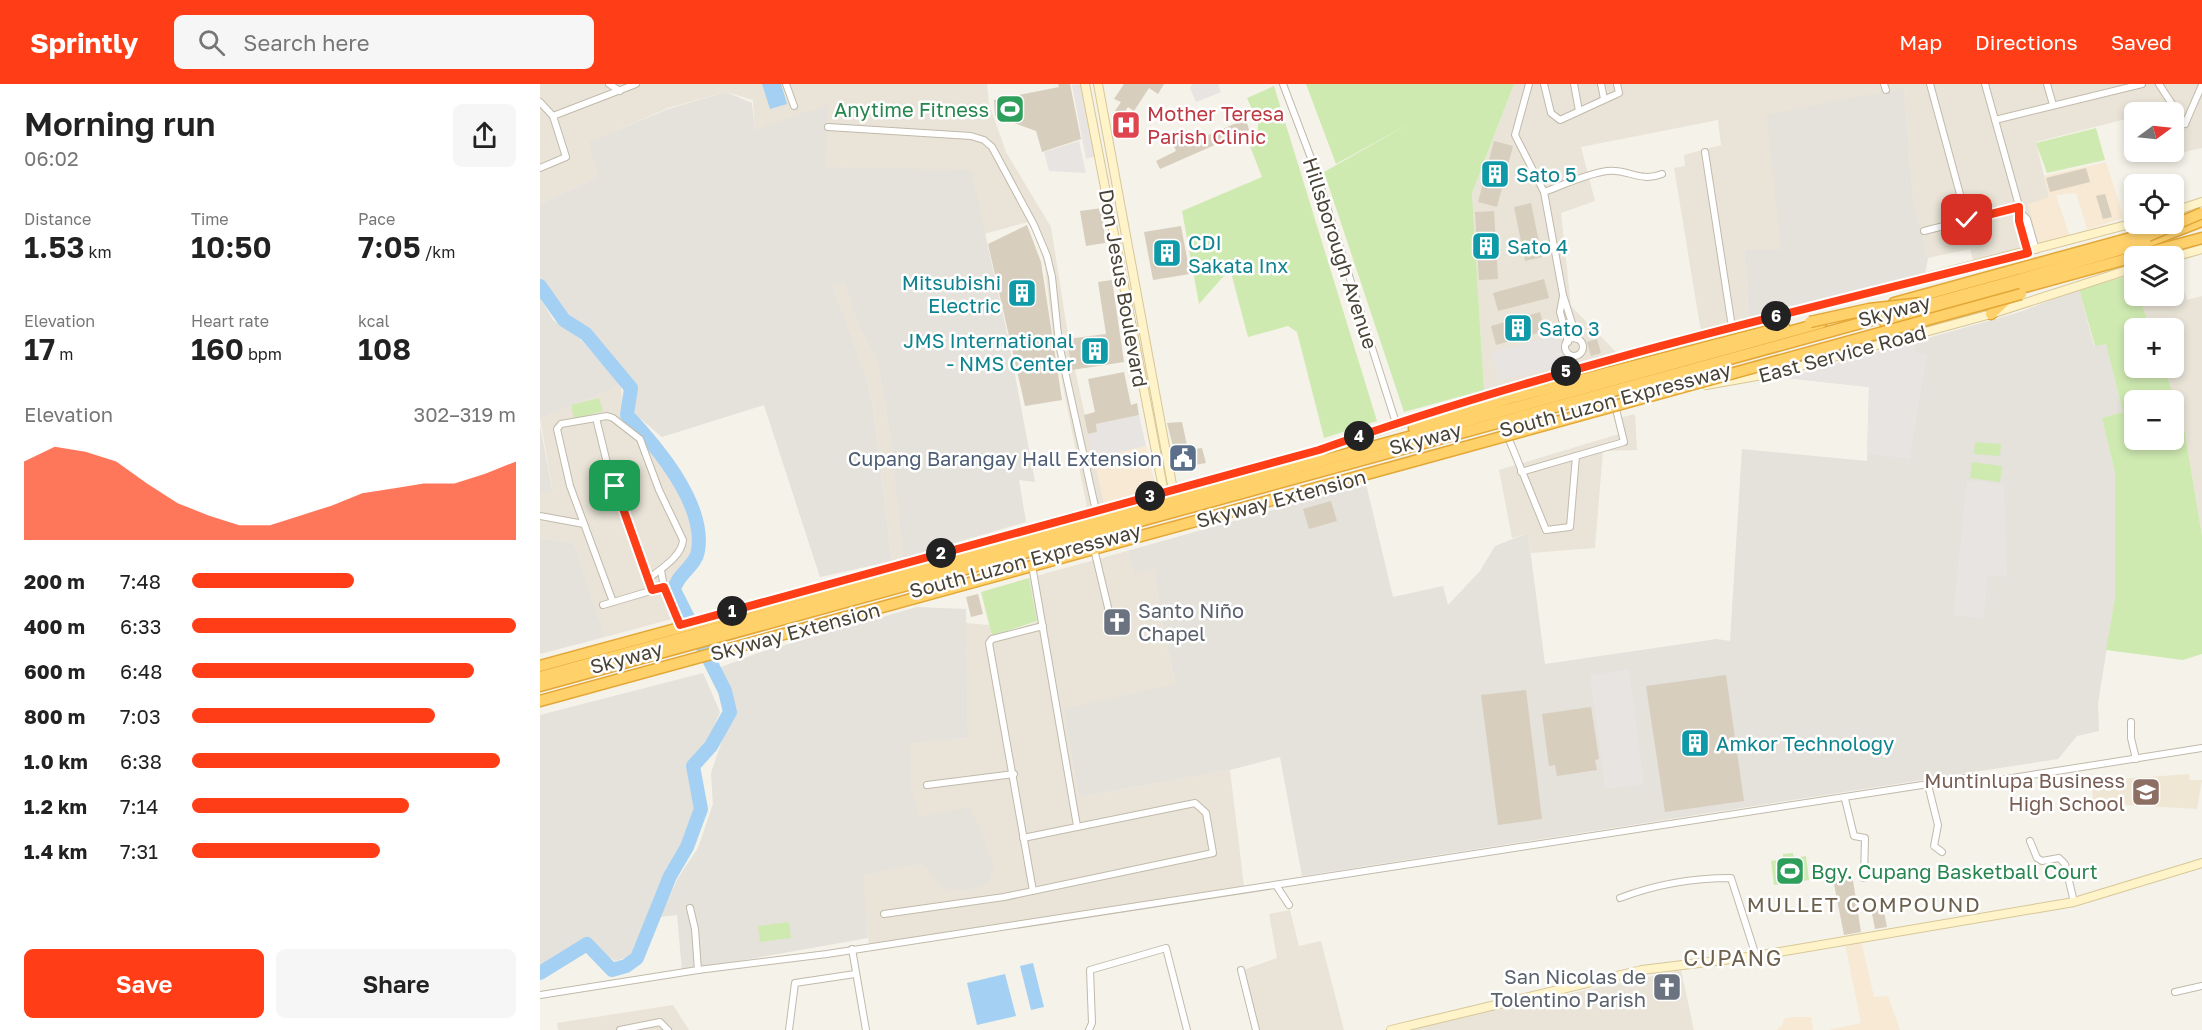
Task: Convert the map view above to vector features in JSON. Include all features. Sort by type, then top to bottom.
[{"type":"highway","name":"Skyway","points":[[540,679],[1922,303],[2148,236],[2202,213]]},
{"type":"highway","name":"Skyway","points":[[540,686],[1983,290],[2150,241],[2202,220]]},
{"type":"highway","name":"South Luzon Expressway","points":[[540,679],[2202,220]]},
{"type":"highway","name":"South Luzon Expressway","points":[[2178,246],[2202,240]]},
{"type":"highway","points":[[2184,247],[2202,240]]},
{"type":"highway","name":"South Luzon Expressway","points":[[540,693],[707,653],[2021,291],[2124,260]]},
{"type":"highway","points":[[1991,314],[2021,291],[2124,266]]},
{"type":"highway","name":"Skyway Extension","points":[[540,703],[2021,291]]},
{"type":"highway","name":"Skyway Extension","points":[[540,664],[1766,330],[1869,309],[1922,303]]},
{"type":"main road","name":"Don Jesus Boulevard","points":[[1085,84],[1133,338],[1168,492]]},
{"type":"main road","name":"Don Jesus Boulevard","points":[[1098,84],[1144,336],[1168,492]]},
{"type":"main road","points":[[2184,208],[2202,202]]},
{"type":"main road","points":[[540,664],[1319,450],[1396,423],[1580,368],[1732,327],[2032,252],[2124,226]]},
{"type":"main road","points":[[2184,254],[2202,249]]},
{"type":"main road","name":"East Service Road","points":[[540,703],[707,653],[1033,571],[1675,392],[1779,372],[1991,314],[2124,271]]},
{"type":"main road","points":[[1133,338],[1144,336]]},
{"type":"main road","points":[[1391,1030],[1642,970],[1756,956],[2074,902],[2202,863]]},
{"type":"street","points":[[609,84],[620,91]]},
{"type":"street","points":[[553,116],[636,84]]},
{"type":"street","points":[[786,84],[794,106]]},
{"type":"street","name":"Hillsborough Avenue","points":[[1283,84],[1314,166],[1396,423]]},
{"type":"street","points":[[1529,84],[1515,135],[1544,192],[1563,295],[1577,339],[1583,349],[1577,356]]},
{"type":"street","points":[[1536,84],[1544,85],[1551,113],[1560,120],[1619,93],[1617,84]]},
{"type":"street","points":[[1574,84],[1579,111]]},
{"type":"street","points":[[1602,84],[1604,99]]},
{"type":"street","points":[[1930,84],[1967,220]]},
{"type":"street","points":[[1985,84],[2020,210],[2019,221],[2032,252]]},
{"type":"street","points":[[2047,84],[2053,105]]},
{"type":"street","points":[[2105,84],[2107,92]]},
{"type":"street","points":[[1995,120],[2142,84]]},
{"type":"street","points":[[2159,84],[2185,124],[2202,85]]},
{"type":"street","points":[[540,102],[553,116],[566,157],[540,168]]},
{"type":"street","points":[[828,127],[972,135],[984,140],[992,147],[1034,225],[1047,256],[1052,277],[1059,344],[1096,511]]},
{"type":"street","points":[[1705,152],[1732,327]]},
{"type":"street","points":[[1544,192],[1606,171],[1620,171],[1647,179],[1662,174]]},
{"type":"street","points":[[1924,231],[2020,210]]},
{"type":"street","points":[[2020,210],[2027,219],[2031,233],[2032,252]]},
{"type":"street","points":[[2023,235],[2031,233]]},
{"type":"street","points":[[1563,295],[1560,312],[1567,340],[1567,352],[1577,356]]},
{"type":"street","points":[[1567,340],[1577,339]]},
{"type":"street","points":[[1577,356],[1580,368]]},
{"type":"street","points":[[1521,472],[1624,442],[1616,409]]},
{"type":"street","points":[[596,418],[607,463],[652,590]]},
{"type":"street","points":[[613,602],[570,486],[557,429],[561,424],[596,418],[613,418],[640,439],[659,490],[683,540],[677,554],[649,579]]},
{"type":"street","points":[[1508,437],[1546,530],[1570,527],[1576,456]]},
{"type":"street","points":[[540,516],[584,524]]},
{"type":"street","points":[[1095,553],[1112,620]]},
{"type":"street","points":[[661,570],[664,587],[683,624]]},
{"type":"street","points":[[1033,571],[1077,826]]},
{"type":"street","points":[[603,605],[664,587]]},
{"type":"street","points":[[1033,891],[989,643],[992,639],[1043,626]]},
{"type":"street","points":[[2131,723],[2131,738],[2136,759]]},
{"type":"street","points":[[540,995],[1845,799],[1974,777],[1987,782],[2202,748]]},
{"type":"street","points":[[927,785],[1014,774]]},
{"type":"street","points":[[1928,785],[1938,825],[1934,846],[1942,852]]},
{"type":"street","points":[[1845,799],[1854,834],[1865,838],[1864,878]]},
{"type":"street","points":[[884,914],[1033,891],[1213,853],[1206,813],[1195,803],[1023,838]]},
{"type":"street","points":[[2030,841],[2037,858],[2042,861],[2059,858],[2065,864],[2074,902]]},
{"type":"street","points":[[1620,898],[1652,888],[1710,878],[1731,878],[1756,956]]},
{"type":"street","points":[[1276,885],[1289,905]]},
{"type":"street","points":[[690,908],[695,929],[698,970]]},
{"type":"street","points":[[1089,1030],[1092,1023],[1090,970],[1166,948],[1187,1030]]},
{"type":"street","points":[[852,949],[866,1030]]},
{"type":"street","points":[[1241,970],[1256,1030]]},
{"type":"street","points":[[789,1030],[795,983],[855,975]]},
{"type":"street","points":[[2175,992],[2202,986]]},
{"type":"street","points":[[622,1030],[660,1022],[668,1030]]},
{"type":"shaded area","points":[[540,84],[987,84],[989,104],[1006,152],[1051,227],[1070,347],[1104,503],[1087,507],[1053,336],[1045,266],[1032,221],[984,234],[970,171],[826,167],[755,130],[753,100],[726,92],[668,108],[590,142],[598,177],[540,204]]},
{"type":"shaded area","points":[[1083,84],[1096,156],[1086,159],[1072,85]]},
{"type":"shaded area","points":[[1192,84],[1218,84],[1221,92],[1196,102],[1190,88]]},
{"type":"shaded area","points":[[1514,84],[2202,84],[2202,148],[2184,152],[2184,102],[2124,102],[2124,120],[2036,142],[2049,197],[2039,246],[1974,265],[1970,249],[1928,258],[1913,199],[1904,88],[1781,250],[1744,251],[1749,318],[1701,332],[1674,168],[1685,166],[1684,155],[1721,145],[1718,120],[1581,147],[1595,201],[1561,213],[1571,306],[1618,354],[1484,390],[1472,193]]},
{"type":"shaded area","points":[[1904,88],[1913,199],[1928,258],[1925,275],[1749,318],[1744,250],[1781,250],[1767,115]]},
{"type":"shaded area","name":"Mitsubishi Electric","points":[[726,92],[752,103],[755,130],[827,105],[826,167],[971,170],[1008,337],[1035,482],[1019,480],[1026,522],[903,558],[890,434],[878,363],[857,323],[844,283],[833,286],[866,376],[873,406],[892,561],[820,577],[764,405],[662,437],[635,414],[636,387],[599,342],[564,320],[540,277],[540,204],[598,177],[589,142],[668,109]]},
{"type":"shaded area","points":[[1079,141],[1086,173],[1049,171],[1044,152]]},
{"type":"shaded area","points":[[2106,162],[2124,218],[2087,229],[2076,193],[2056,195],[2070,237],[2039,246],[2028,204],[2049,197],[2044,176]]},
{"type":"shaded area","points":[[844,283],[857,323],[878,363],[890,434],[903,557],[892,561],[873,405],[866,376],[833,286]]},
{"type":"shaded area","points":[[2079,289],[2094,346],[2106,343],[2123,412],[2102,418],[2115,473],[2115,598],[2098,703],[2099,731],[2077,736],[2058,759],[1302,876],[1280,757],[1230,770],[1079,797],[1063,709],[1175,684],[1159,610],[1155,569],[1134,574],[1127,551],[1366,484],[1393,597],[1443,586],[1448,605],[1480,571],[1495,546],[1528,533],[1545,664],[1717,639],[1730,641],[1742,449],[1867,461],[1869,387],[1786,378],[2020,312]]},
{"type":"shaded area","points":[[2184,291],[2187,300],[2202,296],[2202,535],[2184,428],[2184,390],[2172,390],[2168,378],[2184,378],[2184,318],[2147,318],[2142,306],[2184,306]]},
{"type":"shaded area","points":[[540,298],[553,320],[580,339],[621,385],[540,419]]},
{"type":"shaded area","points":[[1558,335],[1566,365],[1499,381],[1492,352]]},
{"type":"shaded area","points":[[1913,341],[1915,352],[1927,354],[1910,459],[1867,454],[1869,387],[1786,378]]},
{"type":"shaded area","points":[[621,385],[623,418],[643,436],[658,462],[671,478],[688,512],[694,533],[693,549],[672,590],[683,616],[605,637],[574,543],[540,538],[540,493],[553,492],[540,419]]},
{"type":"shaded area","points":[[1635,414],[1637,450],[1603,451],[1595,548],[1531,553],[1528,533],[1512,538],[1499,470],[1619,434],[1615,419]]},
{"type":"shaded area","points":[[1139,415],[1146,446],[1094,458],[1088,434],[1097,432],[1096,424]]},
{"type":"shaded area","points":[[540,426],[553,493],[540,493]]},
{"type":"shaded area","points":[[1146,446],[1156,488],[1104,503],[1094,458]]},
{"type":"shaded area","points":[[1967,480],[2004,484],[2007,577],[1988,576],[1983,619],[1953,615]]},
{"type":"shaded area","points":[[540,538],[574,543],[605,637],[540,654]]},
{"type":"shaded area","points":[[1127,551],[1134,573],[1155,569],[1159,610],[1175,685],[1063,709],[1079,797],[1230,770],[1244,886],[869,945],[862,875],[922,864],[966,891],[988,883],[994,868],[918,818],[911,787],[909,744],[968,738],[966,623],[989,625],[992,636],[1037,622],[1029,578]]},
{"type":"shaded area","points":[[917,607],[966,609],[968,738],[910,744],[911,787],[919,818],[969,807],[984,838],[994,868],[988,884],[966,891],[942,888],[922,864],[863,875],[868,938],[682,971],[677,915],[660,917],[678,878],[698,848],[713,804],[711,773],[732,711],[716,669],[758,653]]},
{"type":"shaded area","points":[[1629,669],[1644,784],[1605,789],[1590,675]]},
{"type":"shaded area","points":[[703,673],[720,712],[701,757],[698,776],[700,809],[690,840],[666,868],[649,918],[631,956],[615,961],[583,940],[540,968],[540,715]]},
{"type":"shaded area","name":"Muntinlupa Business High School","points":[[2189,774],[2190,780],[2202,780],[2197,809],[2093,803],[2092,781]]},
{"type":"shaded area","points":[[1290,910],[1299,946],[1321,941],[1344,1030],[1257,1030],[1243,970],[1277,958],[1269,914]]},
{"type":"shaded area","points":[[1861,941],[1874,997],[1888,996],[1900,1030],[1828,1030],[1861,1023],[1845,944]]},
{"type":"shaded area","points":[[1681,970],[1694,1030],[1412,1030],[1478,1013]]},
{"type":"shaded area","points":[[673,1005],[689,1030],[558,1030],[557,1023]]},
{"type":"shaded area","points":[[1811,1017],[1813,1030],[1776,1030],[1782,1026],[1784,1019]]},
{"type":"green space","points":[[1306,84],[1514,84],[1472,193],[1484,390],[1404,412],[1324,172],[1412,122],[1336,164]]},
{"type":"green space","points":[[1274,86],[1377,421],[1324,438],[1297,332],[1288,326],[1248,337],[1230,269],[1199,304],[1182,211],[1262,177],[1248,141],[1258,131],[1258,123],[1247,98]]},
{"type":"green space","points":[[2096,128],[2105,160],[2047,173],[2036,143]]},
{"type":"green space","points":[[2124,277],[2124,306],[2142,306],[2147,318],[2124,318],[2124,378],[2168,378],[2172,390],[2124,390],[2124,450],[2184,450],[2184,428],[2202,535],[2202,654],[2183,660],[2106,650],[2115,598],[2115,473],[2102,418],[2123,412],[2106,344],[2095,346],[2079,289]]},
{"type":"green space","points":[[599,398],[603,411],[574,419],[571,405]]},
{"type":"green space","points":[[1975,442],[2001,444],[2000,456],[1974,454]]},
{"type":"green space","points":[[1972,462],[2002,466],[2000,482],[1970,478]]},
{"type":"green space","points":[[1029,578],[1037,621],[992,636],[981,592]]},
{"type":"green space","name":"Bgy. Cupang Basketball Court","points":[[1793,853],[1794,858],[1806,856],[1809,880],[1774,885],[1771,861],[1783,859],[1783,854]]},
{"type":"green space","points":[[789,922],[791,938],[760,942],[758,926]]},
{"type":"water","points":[[762,84],[781,84],[787,104],[770,109]]},
{"type":"water","points":[[1033,963],[1044,1007],[1031,1010],[1020,966]]},
{"type":"water","points":[[1005,974],[1016,1016],[977,1025],[967,983]]},
{"type":"building","points":[[1058,84],[1070,84],[1081,139],[1042,152],[1036,131],[995,116],[994,100],[1059,87]]},
{"type":"building","points":[[1124,84],[1164,84],[1158,94],[1149,88],[1134,111],[1128,107],[1122,116],[1115,111],[1121,102],[1114,99]]},
{"type":"building","points":[[1246,119],[1249,130],[1160,169],[1156,161],[1176,151],[1172,141],[1184,137],[1187,144]]},
{"type":"building","name":"Sato 5","points":[[1494,141],[1513,146],[1497,207],[1478,202]]},
{"type":"building","points":[[2086,168],[2090,182],[2050,192],[2046,178]]},
{"type":"building","points":[[2105,194],[2112,217],[2103,219],[2096,196]]},
{"type":"building","points":[[1531,203],[1542,257],[1525,261],[1514,207]]},
{"type":"building","points":[[1102,208],[1105,243],[1086,246],[1080,211]]},
{"type":"building","name":"Sato 4","points":[[1494,211],[1498,279],[1479,280],[1475,212]]},
{"type":"building","name":"Mitsubishi Electric","points":[[1027,225],[1041,262],[1062,400],[1025,406],[988,244]]},
{"type":"building","name":"CDI Sakata Inx","points":[[1181,226],[1190,274],[1153,280],[1144,232]]},
{"type":"building","points":[[1544,279],[1549,298],[1498,311],[1493,293]]},
{"type":"building","name":"JMS International - NMS Center","points":[[1112,280],[1124,362],[1072,370],[1067,339],[1106,334],[1098,282]]},
{"type":"building","name":"Sato 3","points":[[1540,312],[1545,331],[1496,345],[1491,326]]},
{"type":"building","points":[[1597,339],[1601,353],[1591,356],[1587,342]]},
{"type":"building","points":[[1124,372],[1131,405],[1137,403],[1139,415],[1096,424],[1097,432],[1088,434],[1084,415],[1095,412],[1088,379]]},
{"type":"building","points":[[1182,422],[1188,450],[1202,448],[1206,463],[1188,466],[1177,462],[1167,423]]},
{"type":"building","points":[[1331,501],[1337,521],[1309,529],[1303,509]]},
{"type":"building","points":[[978,594],[983,614],[971,617],[966,597]]},
{"type":"building","name":"Amkor Technology","points":[[1726,675],[1744,801],[1665,812],[1646,686]]},
{"type":"building","points":[[1526,690],[1542,819],[1498,825],[1481,695]]},
{"type":"building","points":[[1591,707],[1599,759],[1595,760],[1597,770],[1557,776],[1555,765],[1549,766],[1542,714]]},
{"type":"building","points":[[1832,874],[1852,874],[1861,932],[1844,935]]},
{"type":"building","points":[[1883,907],[1887,927],[1875,929],[1871,909]]},
{"type":"building","name":"San Nicolas de Tolentino Parish","points":[[1674,973],[1677,999],[1660,1000],[1657,975]]},
{"type":"waterway","points":[[540,286],[564,320],[586,334],[631,388],[627,415],[665,460],[687,496],[698,533],[698,551],[694,561],[678,580],[674,590],[725,691],[730,712],[711,746],[693,766],[701,809],[687,847],[670,876],[637,958],[626,966],[612,970],[587,944],[540,973]]},
{"type":"place","name":"Anytime Fitness","points":[[1010,109]]},
{"type":"place","name":"Mother Teresa Parish Clinic","points":[[1126,125]]},
{"type":"place","name":"Sato 5","points":[[1495,174]]},
{"type":"place","name":"Sato 4","points":[[1486,246]]},
{"type":"place","name":"CDI Sakata Inx","points":[[1167,253]]},
{"type":"place","name":"Mitsubishi Electric","points":[[1022,293]]},
{"type":"place","name":"Sato 3","points":[[1518,328]]},
{"type":"place","name":"JMS International - NMS Center","points":[[1095,351]]},
{"type":"place","name":"Cupang Barangay Hall Extension","points":[[1183,458]]},
{"type":"place","name":"Santo Niño Chapel","points":[[1117,622]]},
{"type":"place","name":"Amkor Technology","points":[[1695,743]]},
{"type":"place","name":"Muntinlupa Business High School","points":[[2146,792]]},
{"type":"place","name":"Bgy. Cupang Basketball Court","points":[[1790,871]]},
{"type":"place","name":"San Nicolas de Tolentino Parish","points":[[1667,987]]},
{"type":"district","name":"MULLET COMPOUND","points":[[1864,904]]},
{"type":"district","name":"CUPANG","points":[[1733,957]]},
{"type":"route","points":[[615,486],[652,590],[664,587],[680,625],[1319,450],[1396,423],[1545,377],[1886,287],[2028,253],[2019,221],[2021,213],[2019,207],[1967,220]]}]
